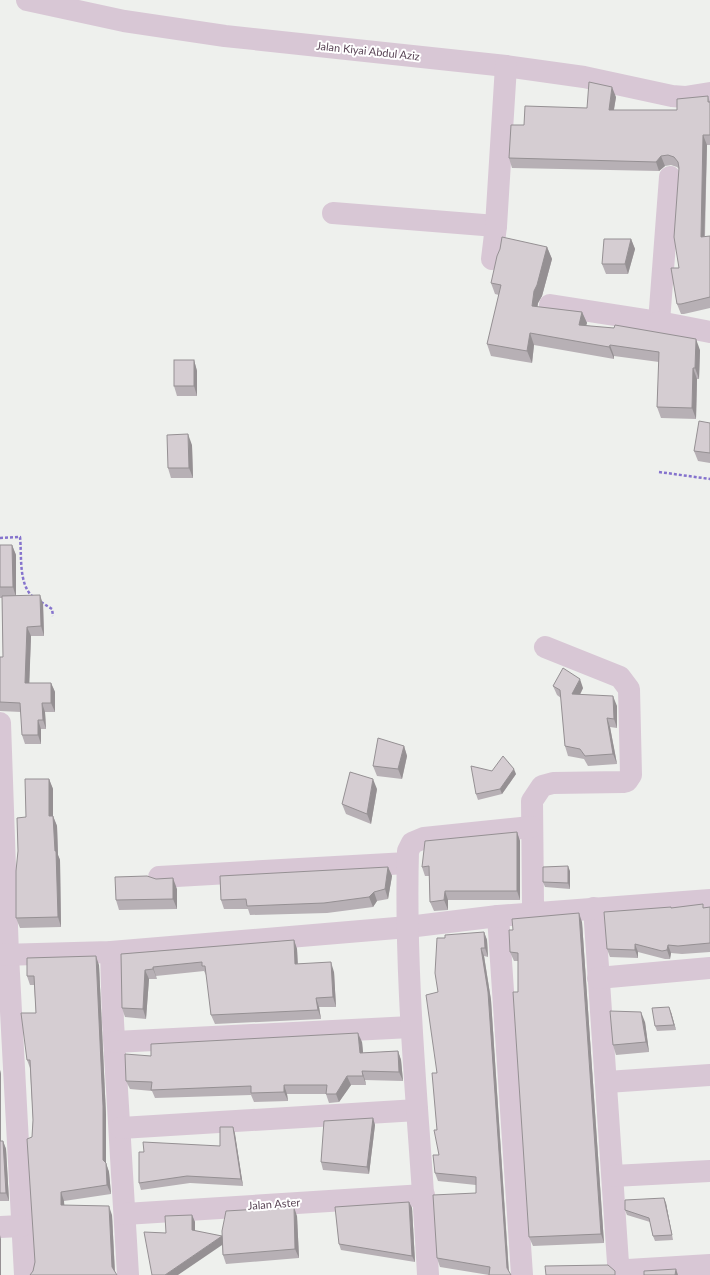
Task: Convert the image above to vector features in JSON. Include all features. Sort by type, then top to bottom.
[{"type":"street","name":"Jalan Kiyai Abdul Aziz","points":[[27,0],[124,21],[224,36],[506,66],[584,77],[672,96],[685,97],[710,93]]},
{"type":"street","points":[[492,259],[496,226],[506,66]]},
{"type":"street","points":[[660,322],[670,177]]},
{"type":"street","points":[[333,213],[496,226]]},
{"type":"street","points":[[550,305],[660,322],[710,332]]},
{"type":"street","points":[[536,914],[533,903],[531,827],[532,801],[542,786],[553,783],[623,782],[627,781],[631,775],[629,689],[620,677],[545,647]]},
{"type":"street","points":[[0,723],[4,955],[11,969],[25,1275]]},
{"type":"street","points":[[428,1275],[424,1195],[411,1027],[408,927],[408,851],[412,843],[418,840],[531,827]]},
{"type":"street","points":[[159,877],[407,863]]},
{"type":"street","points":[[4,955],[111,952],[408,927],[498,916],[710,900]]},
{"type":"street","points":[[594,908],[598,978],[607,1082],[618,1263],[620,1266],[628,1270],[710,1265]]},
{"type":"street","points":[[498,916],[522,1275]]},
{"type":"street","points":[[111,952],[128,1275]]},
{"type":"street","points":[[598,978],[710,968]]},
{"type":"street","points":[[115,1042],[411,1027]]},
{"type":"street","points":[[607,1082],[710,1075]]},
{"type":"street","points":[[121,1128],[417,1110]]},
{"type":"street","points":[[613,1176],[710,1171]]},
{"type":"street","name":"Jalan Aster","points":[[125,1214],[424,1195]]},
{"type":"street","points":[[0,1227],[22,1226]]},
{"type":"path","points":[[659,472],[710,479]]},
{"type":"path","points":[[0,538],[20,537],[26,589],[32,596],[52,609],[53,616]]},
{"type":"building","points":[[589,82],[612,87],[609,110],[677,110],[677,99],[708,96],[708,102],[710,102],[710,135],[703,135],[701,237],[710,236],[710,297],[677,304],[671,268],[679,268],[674,237],[679,168],[678,162],[674,157],[668,155],[661,156],[656,162],[509,158],[511,125],[524,125],[525,106],[587,108]]},
{"type":"building","points":[[502,237],[547,247],[534,291],[532,306],[582,312],[579,325],[614,328],[615,325],[696,339],[695,368],[693,368],[692,408],[657,407],[659,352],[610,345],[609,347],[530,333],[527,351],[487,344],[501,285],[491,283]]},
{"type":"building","points":[[604,239],[631,239],[625,264],[602,264]]},
{"type":"building","points":[[174,360],[194,360],[194,386],[174,386]]},
{"type":"building","points":[[699,421],[710,423],[710,453],[694,451]]},
{"type":"building","points":[[188,434],[189,468],[168,468],[167,435]]},
{"type":"building","points":[[0,545],[12,545],[13,587],[0,587]]},
{"type":"building","points":[[40,595],[41,626],[27,627],[25,683],[51,683],[51,703],[42,703],[43,720],[38,720],[38,735],[22,735],[20,703],[0,702],[0,657],[3,657],[2,596]]},
{"type":"building","points":[[563,668],[580,679],[572,694],[613,696],[614,719],[607,718],[613,754],[585,756],[580,749],[565,746],[560,690],[553,686]]},
{"type":"building","points":[[378,738],[404,746],[398,769],[373,766]]},
{"type":"building","points":[[503,756],[514,769],[500,789],[476,794],[471,766],[492,771]]},
{"type":"building","points":[[350,772],[373,779],[367,814],[342,804]]},
{"type":"building","points":[[25,779],[49,779],[49,816],[53,816],[56,851],[58,917],[16,918],[16,871],[18,851],[17,818],[26,817]]},
{"type":"building","points":[[517,832],[517,891],[445,891],[444,900],[430,902],[429,866],[422,867],[425,841]]},
{"type":"building","points":[[568,866],[568,883],[543,882],[543,867]]},
{"type":"building","points":[[388,867],[385,889],[374,892],[369,897],[324,903],[247,906],[246,899],[221,900],[220,876]]},
{"type":"building","points":[[147,876],[156,879],[173,878],[173,899],[116,900],[115,877]]},
{"type":"building","points":[[703,904],[703,908],[710,907],[710,943],[678,946],[668,945],[667,950],[662,951],[635,944],[635,950],[607,949],[604,912],[671,908]]},
{"type":"building","points":[[579,913],[601,1234],[529,1237],[513,992],[518,992],[518,953],[510,952],[509,930],[513,930],[512,919]]},
{"type":"building","points":[[484,932],[485,948],[481,948],[488,992],[507,1268],[511,1275],[489,1275],[490,1267],[437,1258],[433,1195],[476,1193],[476,1177],[435,1173],[433,1155],[439,1155],[434,1130],[437,1130],[432,1073],[437,1073],[426,995],[438,992],[435,973],[437,938],[445,938],[445,935]]},
{"type":"building","points":[[294,940],[295,964],[331,962],[333,997],[316,998],[318,1010],[211,1015],[205,966],[202,966],[202,962],[153,967],[153,969],[145,970],[143,1009],[122,1008],[121,954]]},
{"type":"building","points":[[96,956],[103,1106],[103,1160],[106,1163],[107,1185],[61,1192],[61,1205],[109,1206],[112,1267],[117,1275],[30,1275],[33,1271],[35,1262],[27,1139],[32,1137],[33,1120],[30,1060],[27,1060],[21,1013],[36,1013],[34,976],[27,976],[27,958]]},
{"type":"building","points":[[669,1007],[674,1025],[655,1026],[652,1008]]},
{"type":"building","points":[[610,1011],[641,1012],[646,1042],[613,1045]]},
{"type":"building","points":[[358,1033],[360,1053],[398,1051],[399,1072],[362,1071],[363,1076],[347,1076],[336,1094],[326,1094],[327,1085],[284,1085],[284,1092],[251,1093],[251,1086],[151,1090],[152,1082],[126,1081],[125,1054],[151,1056],[151,1044]]},
{"type":"building","points":[[373,1118],[367,1167],[321,1162],[324,1121]]},
{"type":"building","points":[[220,1127],[233,1127],[241,1179],[187,1176],[139,1183],[139,1152],[144,1152],[143,1142],[220,1146]]},
{"type":"building","points":[[0,1141],[3,1141],[6,1193],[0,1193]]},
{"type":"building","points":[[664,1198],[672,1235],[653,1236],[649,1218],[625,1210],[625,1200]]},
{"type":"building","points":[[409,1202],[412,1256],[339,1244],[335,1207]]},
{"type":"building","points":[[294,1207],[295,1249],[223,1255],[222,1231],[226,1211]]},
{"type":"building","points":[[192,1215],[192,1230],[222,1236],[165,1275],[152,1275],[144,1232],[166,1233],[165,1216]]},
{"type":"building","points":[[608,1265],[615,1271],[615,1275],[546,1275],[545,1266]]},
{"type":"building","points":[[676,1269],[675,1275],[644,1275],[644,1271]]}]
